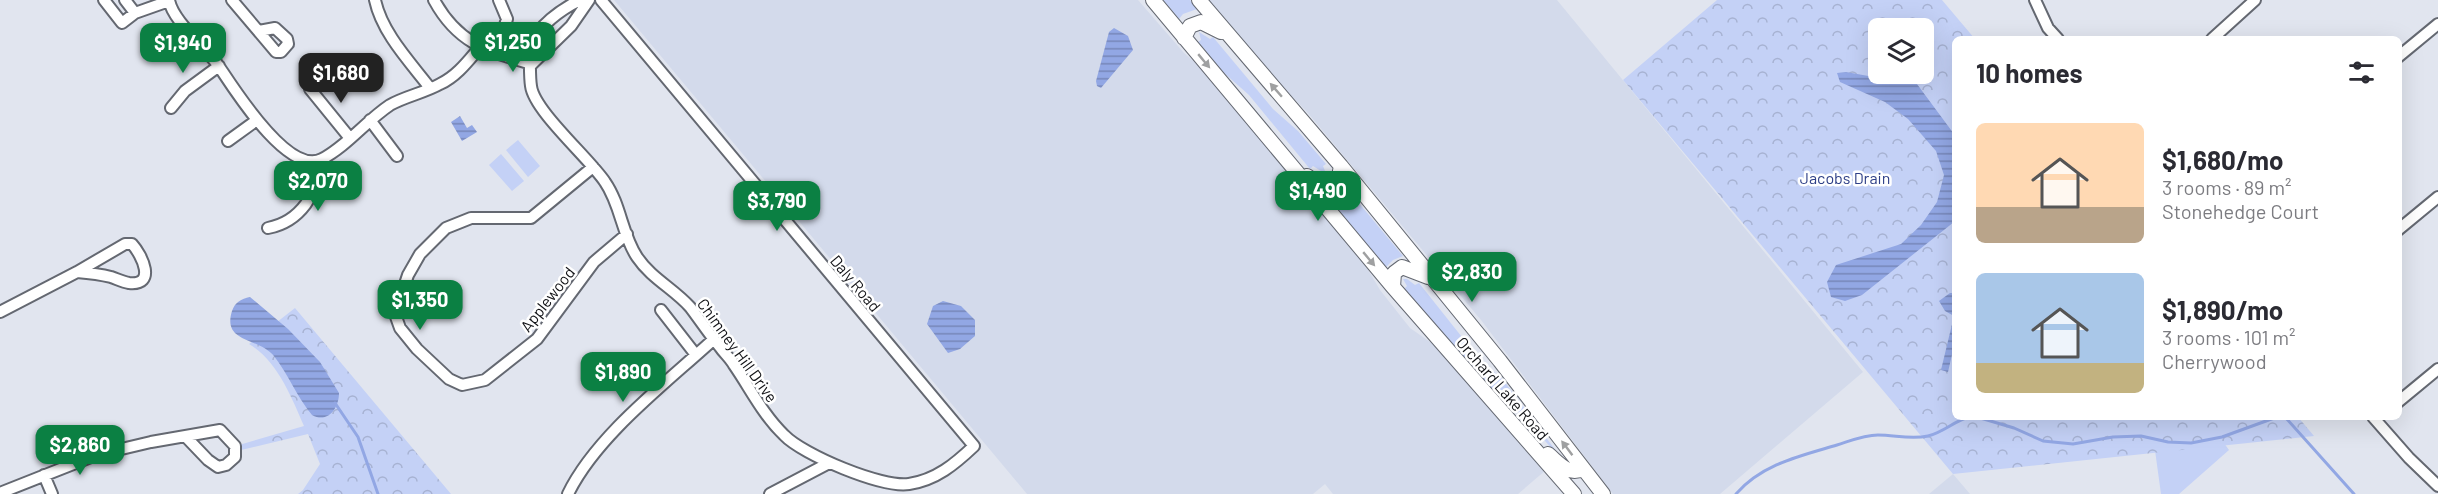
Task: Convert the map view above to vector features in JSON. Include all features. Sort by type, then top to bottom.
[{"type":"main road","name":"Orchard Lake Road","points":[[1153,0],[1393,287],[1574,494]]},
{"type":"main road","name":"Orchard Lake Road","points":[[1198,0],[1341,166],[1507,370],[1603,494]]},
{"type":"main road","points":[[1184,38],[1190,27],[1201,22],[1230,37]]},
{"type":"main road","points":[[1282,155],[1322,186],[1328,186],[1334,182],[1341,166]]},
{"type":"main road","points":[[1393,287],[1394,273],[1402,267],[1407,267],[1432,279]]},
{"type":"main road","points":[[1526,440],[1567,470],[1575,472],[1583,469]]},
{"type":"street","points":[[104,0],[122,23],[135,13],[169,0],[172,10],[212,54],[245,107],[298,159],[308,162],[317,161],[329,154],[370,120],[404,98],[440,85],[459,72],[480,47]]},
{"type":"street","points":[[125,0],[135,13]]},
{"type":"street","points":[[232,0],[259,31]]},
{"type":"street","points":[[375,0],[394,39],[430,88]]},
{"type":"street","points":[[434,0],[450,25],[468,41],[496,53],[532,64],[571,26],[589,0]]},
{"type":"street","points":[[496,53],[507,18],[499,0]]},
{"type":"street","points":[[555,41],[542,28],[566,7],[580,0]]},
{"type":"street","name":"Daly Road","points":[[601,0],[974,446]]},
{"type":"street","points":[[2035,0],[2048,28],[2055,36]]},
{"type":"street","points":[[2215,36],[2255,0]]},
{"type":"street","points":[[2402,54],[2438,24]]},
{"type":"street","name":"Chimney Hill Drive","points":[[542,28],[536,34],[530,49],[531,89],[549,117],[593,167],[615,198],[637,257],[652,274],[688,305],[733,362],[754,397],[784,436],[807,452],[829,463],[880,480],[906,485],[927,480],[942,473],[974,446]]},
{"type":"street","points":[[171,108],[185,91],[219,66]]},
{"type":"street","points":[[310,88],[349,137]]},
{"type":"street","points":[[228,141],[257,120]]},
{"type":"street","points":[[370,120],[397,156]]},
{"type":"street","points":[[268,228],[282,225],[308,202],[319,175],[317,161]]},
{"type":"street","name":"Applewood","points":[[593,167],[531,218],[471,218],[446,228],[420,254],[408,275],[395,314],[399,328],[417,349],[449,379],[462,385],[485,380],[537,339],[594,262],[627,234]]},
{"type":"street","points":[[2402,227],[2438,198]]},
{"type":"street","points":[[0,312],[125,244],[132,244],[139,251],[146,271],[140,280],[128,283],[98,274],[77,272]]},
{"type":"street","points":[[661,310],[696,355]]},
{"type":"street","points":[[568,494],[577,476],[610,437],[643,403],[714,339]]},
{"type":"street","points":[[2402,399],[2438,369]]},
{"type":"street","points":[[2379,420],[2409,458],[2438,486]]},
{"type":"street","points":[[0,493],[96,455],[155,441],[186,437],[208,430],[220,430],[235,446],[235,457],[226,465],[218,467],[186,437]]},
{"type":"street","points":[[770,494],[829,463]]},
{"type":"street","points":[[44,475],[52,494]]},
{"type":"shaded area","points":[[614,0],[1138,0],[1184,53],[1197,64],[1364,263],[1380,290],[1410,328],[1433,344],[1546,470],[1518,494],[1333,494],[1325,484],[1313,494],[1027,494]]},
{"type":"shaded area","points":[[1207,0],[1557,0],[1863,372],[1720,494],[1613,494],[1481,320],[1307,112],[1263,66]]},
{"type":"shaded area","points":[[1953,474],[1970,494],[1929,494]]},
{"type":"green space","points":[[1163,0],[1190,0],[1197,9],[1183,14],[1179,19]]},
{"type":"green space","name":"Jacobs Drain","points":[[1717,0],[1942,0],[1972,36],[1952,36],[1952,420],[2301,420],[2314,436],[1953,474],[1623,80]]},
{"type":"green space","points":[[1199,32],[1210,39],[1213,37],[1273,109],[1298,131],[1326,164],[1323,166],[1325,171],[1313,166],[1310,169],[1249,95],[1223,72],[1198,42],[1201,40]]},
{"type":"green space","points":[[518,140],[540,166],[528,177],[506,150]]},
{"type":"green space","points":[[501,154],[524,181],[512,191],[489,165]]},
{"type":"green space","points":[[1343,184],[1403,256],[1393,260],[1386,267],[1324,194]]},
{"type":"green space","points":[[1403,279],[1415,285],[1419,283],[1477,356],[1504,381],[1565,463],[1517,410],[1492,390],[1404,289],[1407,286]]},
{"type":"green space","points":[[295,308],[451,494],[298,494],[320,464],[308,434],[241,450],[239,445],[304,426],[276,370],[259,351],[249,344]]},
{"type":"green space","points":[[2199,420],[2207,420],[2229,450],[2179,494],[2161,494],[2154,443]]},
{"type":"water","points":[[1114,28],[1128,36],[1133,50],[1101,88],[1097,86],[1096,81],[1109,32]]},
{"type":"water","points":[[1846,72],[1868,76],[1868,84],[1917,84],[1952,131],[1952,224],[1862,295],[1845,301],[1831,297],[1827,282],[1836,265],[1901,244],[1921,225],[1937,202],[1944,175],[1936,151],[1908,119],[1885,102],[1840,82],[1837,73]]},
{"type":"water","points":[[460,116],[467,128],[472,125],[477,132],[462,141],[451,122]]},
{"type":"water","points":[[1952,293],[1952,315],[1945,311],[1939,301]]},
{"type":"water","points":[[250,297],[288,329],[320,362],[339,393],[335,409],[328,416],[312,415],[274,356],[232,329],[230,321],[233,308],[239,301]]},
{"type":"water","points":[[943,301],[961,306],[975,320],[975,336],[960,349],[948,353],[927,324],[933,306]]},
{"type":"water","points":[[1952,324],[1952,355],[1948,372],[1941,370]]},
{"type":"waterway","points":[[335,403],[358,437],[378,494]]},
{"type":"waterway","points":[[1736,494],[1758,475],[1796,457],[1868,436],[1915,438],[1928,436],[1962,420]]},
{"type":"waterway","points":[[1987,420],[2014,428],[2043,441],[2073,444],[2113,437],[2141,436],[2168,442],[2191,443],[2222,437],[2269,420]]},
{"type":"waterway","points":[[2288,420],[2354,494]]}]
